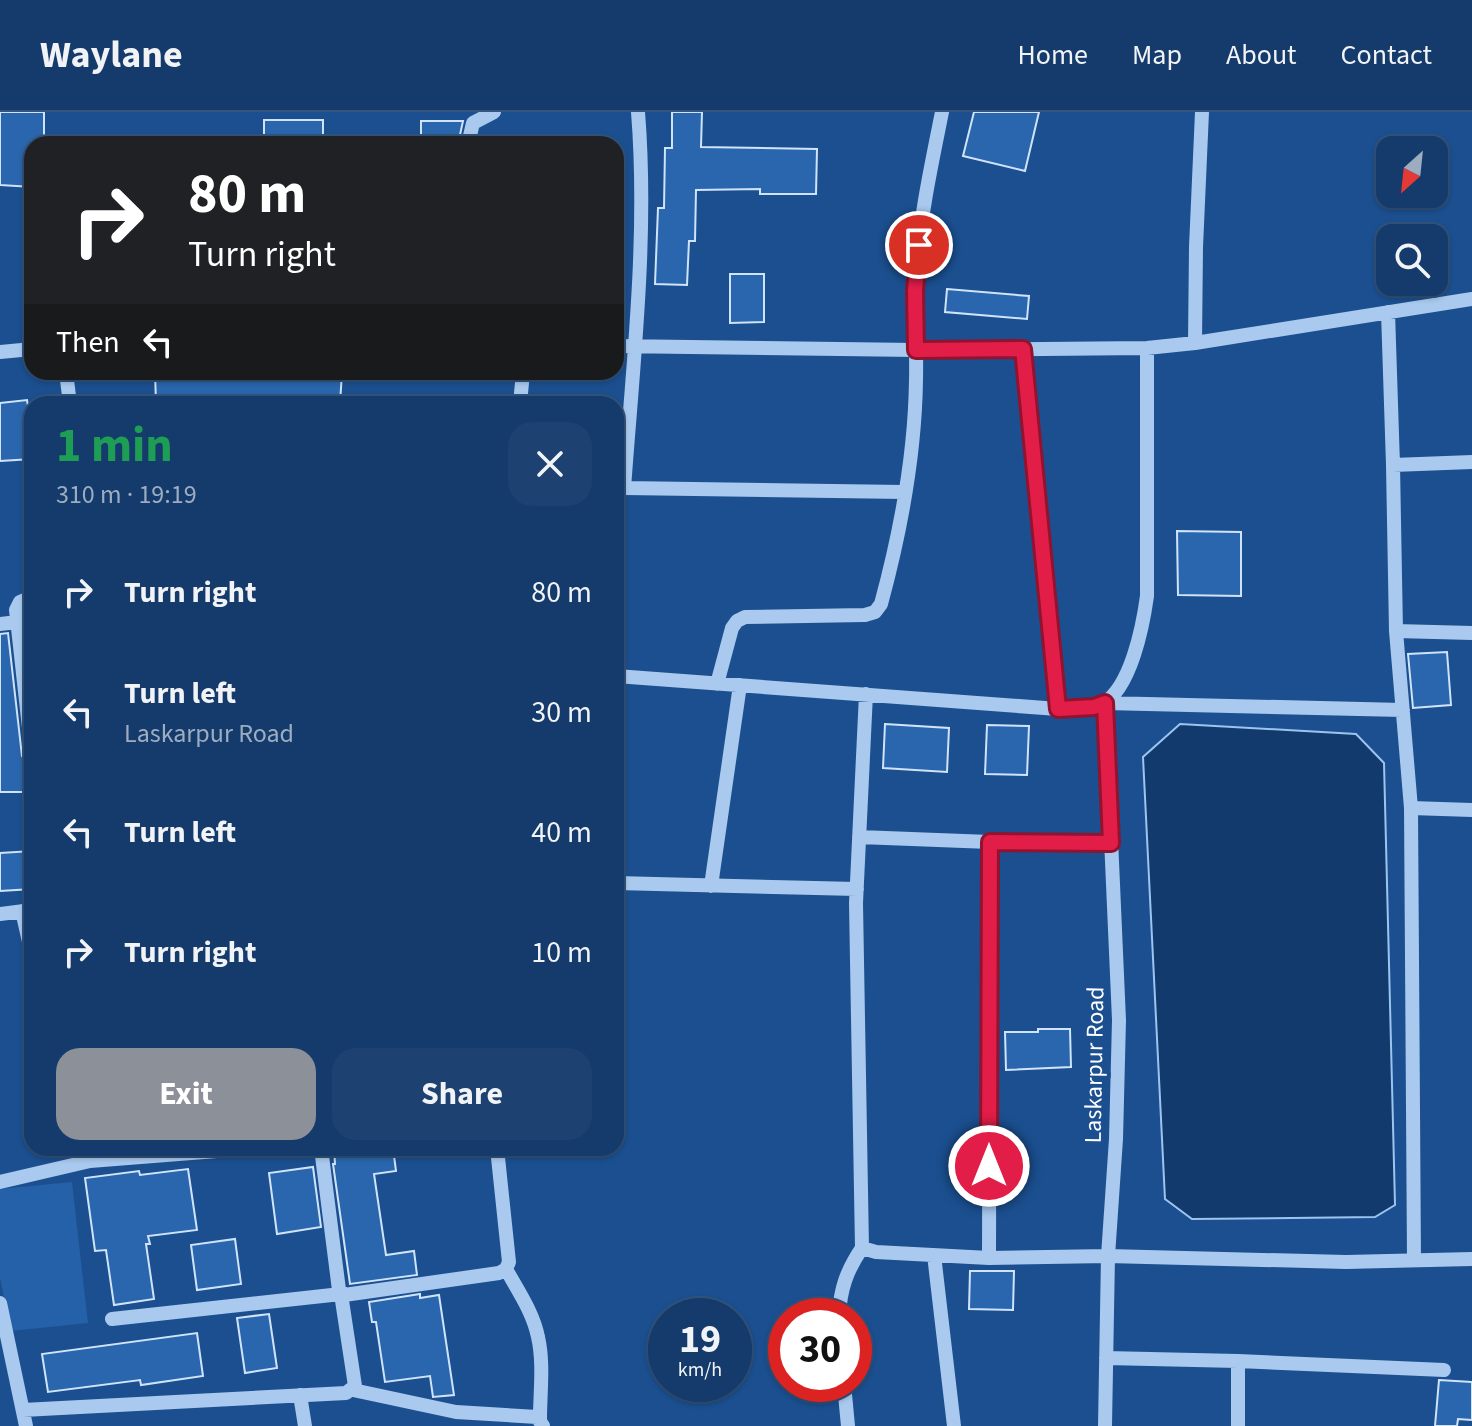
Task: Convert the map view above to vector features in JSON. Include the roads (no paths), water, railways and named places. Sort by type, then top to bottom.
[{"type":"street","points":[[470,136],[473,123],[494,112]]},
{"type":"street","points":[[624,447],[634,346],[642,158],[638,112]]},
{"type":"street","points":[[717,684],[732,628],[745,617],[865,615],[875,612],[881,604],[904,492],[915,409],[916,265],[923,209],[942,112]]},
{"type":"street","points":[[1195,343],[1202,112]]},
{"type":"street","points":[[624,346],[916,350],[1147,348],[1472,299]]},
{"type":"street","points":[[1388,312],[1396,631],[1411,808],[1414,1260]]},
{"type":"street","points":[[1105,703],[1137,651],[1147,596],[1147,348]]},
{"type":"street","points":[[1023,349],[1058,709]]},
{"type":"street","points":[[0,352],[24,350]]},
{"type":"street","points":[[1393,465],[1472,462]]},
{"type":"street","points":[[624,488],[904,492]]},
{"type":"street","points":[[24,602],[18,605],[17,622],[24,684]]},
{"type":"street","points":[[0,624],[17,622]]},
{"type":"street","points":[[1396,631],[1472,633]]},
{"type":"street","points":[[624,677],[1058,709],[1094,707],[1105,703],[1403,710]]},
{"type":"street","points":[[711,886],[740,685]]},
{"type":"street","points":[[841,1298],[850,1265],[862,1248],[857,889],[866,694]]},
{"type":"street","name":"Laskarpur Road","points":[[1105,703],[1119,1034],[1108,1256],[1105,1426]]},
{"type":"street","points":[[1411,808],[1472,810]]},
{"type":"street","points":[[859,837],[1111,843]]},
{"type":"street","points":[[989,1258],[990,842]]},
{"type":"street","points":[[624,883],[857,889]]},
{"type":"street","points":[[0,914],[24,911]]},
{"type":"street","points":[[0,1182],[86,1156]]},
{"type":"street","points":[[322,1156],[339,1290],[356,1383],[353,1390]]},
{"type":"street","points":[[112,1319],[499,1273],[506,1269],[509,1262],[498,1156]]},
{"type":"street","points":[[862,1248],[876,1252],[989,1258],[1108,1256],[1346,1262],[1472,1259]]},
{"type":"street","points":[[934,1255],[954,1426]]},
{"type":"street","points":[[23,1410],[346,1393],[353,1390],[456,1412],[541,1422],[538,1336],[524,1301],[506,1269]]},
{"type":"street","points":[[0,1305],[26,1426]]},
{"type":"street","points":[[1106,1358],[1444,1370]]},
{"type":"street","points":[[1238,1361],[1238,1426]]},
{"type":"street","points":[[300,1395],[305,1426]]},
{"type":"street","points":[[846,1402],[848,1426]]}]
